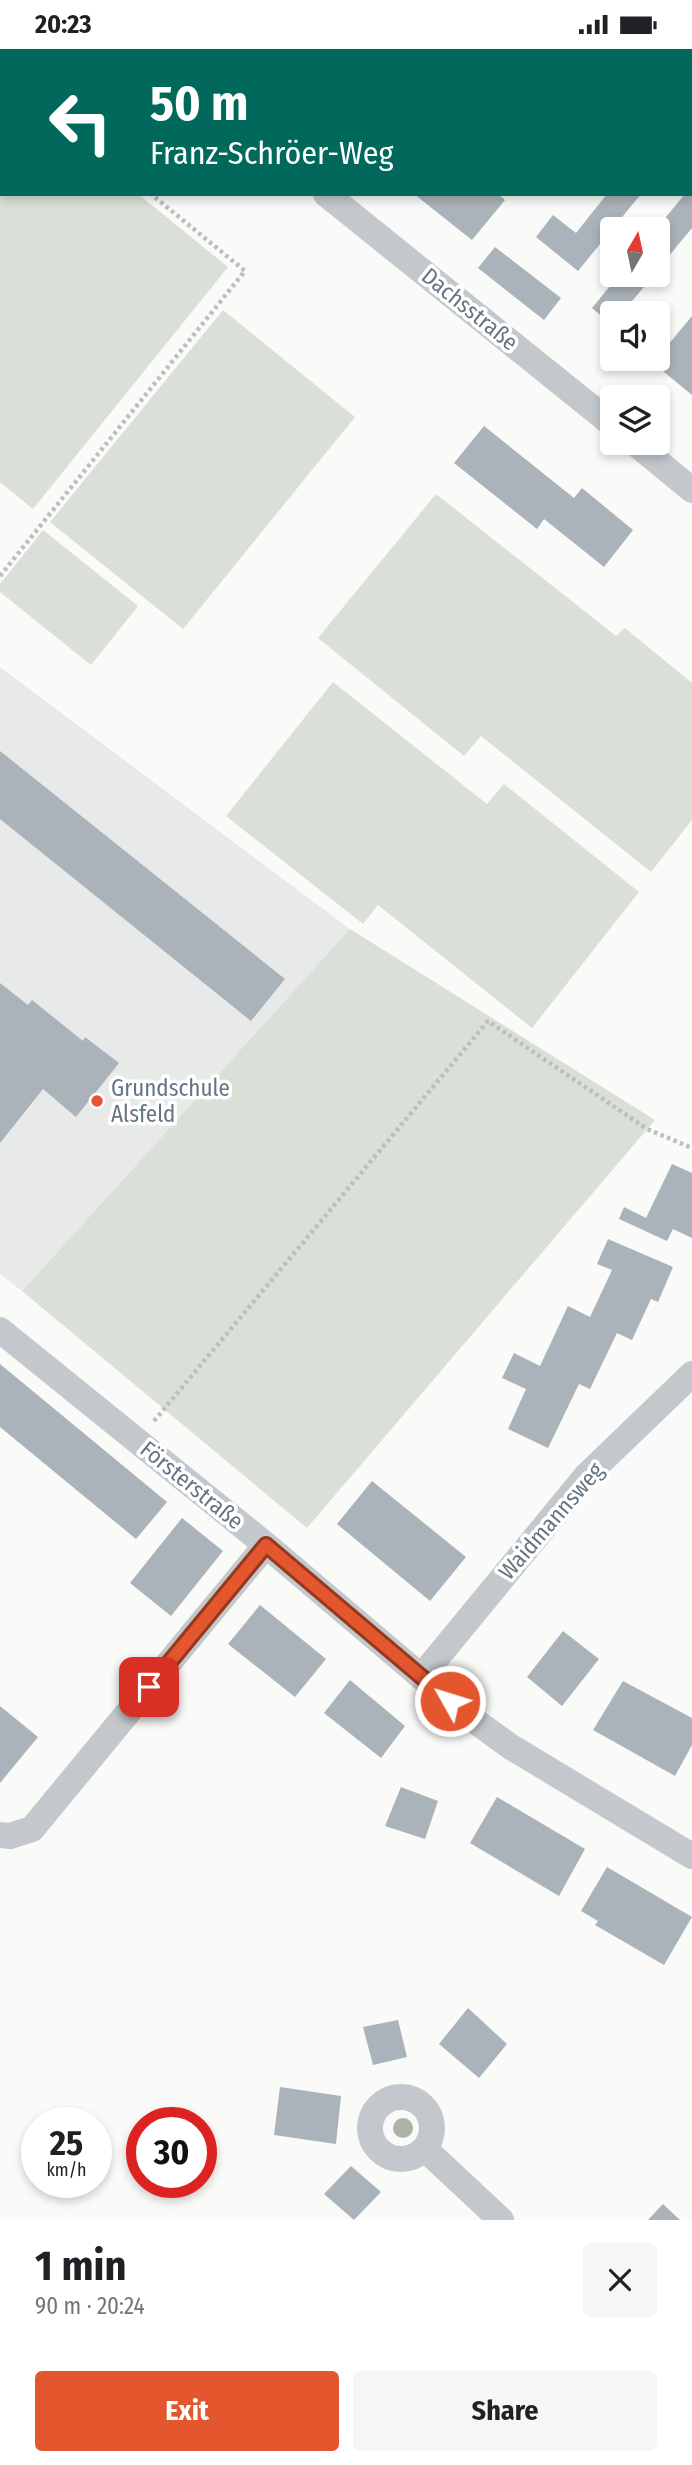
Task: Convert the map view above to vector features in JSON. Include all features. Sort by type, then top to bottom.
[{"type":"street","name":"Dachsstraße","points":[[328,196],[600,415]]},
{"type":"street","points":[[650,455],[692,489]]},
{"type":"street","name":"Försterstraße","points":[[0,1330],[266,1545],[421,1677],[512,1747],[692,1856]]},
{"type":"street","name":"Waidmannsweg","points":[[421,1677],[587,1475],[692,1374]]},
{"type":"street","points":[[0,1835],[10,1836],[32,1829],[266,1545]]},
{"type":"street","points":[[425,2149],[501,2220]]},
{"type":"path","points":[[0,576],[245,271],[153,196]]},
{"type":"path","points":[[138,1441],[488,1021],[647,1129],[692,1148]]},
{"type":"shaded area","points":[[0,196],[140,196],[228,267],[33,509],[0,482]]},
{"type":"shaded area","points":[[223,310],[355,417],[183,629],[50,522]]},
{"type":"shaded area","points":[[436,494],[616,636],[625,628],[692,683],[692,820],[651,872],[481,736],[464,756],[318,638]]},
{"type":"shaded area","points":[[43,530],[138,606],[91,665],[0,592],[0,584]]},
{"type":"shaded area","name":"Grundschule Alsfeld","points":[[0,667],[350,929],[22,1291],[0,1274]]},
{"type":"shaded area","points":[[333,682],[487,804],[504,784],[639,892],[532,1028],[378,905],[363,924],[226,816]]},
{"type":"shaded area","points":[[350,929],[655,1120],[307,1528],[22,1291]]},
{"type":"building","points":[[417,196],[500,196],[505,200],[472,240]]},
{"type":"building","points":[[605,196],[639,196],[622,217],[600,217],[600,244],[578,271],[536,237],[553,215],[576,233]]},
{"type":"building","points":[[683,196],[692,196],[692,228],[670,255],[670,217],[666,217]]},
{"type":"building","points":[[495,247],[561,298],[544,320],[478,268]]},
{"type":"building","points":[[609,287],[644,287],[632,301],[600,301],[600,315],[592,308]]},
{"type":"building","points":[[692,316],[692,395],[663,371],[670,371],[670,343]]},
{"type":"building","points":[[484,426],[574,498],[582,488],[633,530],[604,567],[544,519],[537,529],[454,463]]},
{"type":"building","points":[[0,751],[285,979],[251,1021],[0,819]]},
{"type":"building","points":[[0,983],[28,1005],[32,1000],[83,1041],[85,1037],[119,1063],[76,1117],[43,1089],[0,1143]]},
{"type":"building","points":[[672,1164],[692,1173],[692,1238],[673,1229],[667,1241],[619,1219],[624,1207],[646,1218]]},
{"type":"building","points":[[608,1239],[673,1267],[658,1302],[651,1299],[632,1340],[617,1333],[590,1389],[579,1384],[548,1448],[508,1429],[526,1389],[502,1378],[514,1353],[540,1366],[568,1306],[590,1317],[612,1270],[597,1264]]},
{"type":"building","points":[[0,1364],[167,1502],[136,1539],[0,1427]]},
{"type":"building","points":[[372,1481],[466,1557],[430,1601],[337,1524]]},
{"type":"building","points":[[182,1518],[223,1551],[171,1616],[130,1583]]},
{"type":"building","points":[[260,1605],[326,1659],[295,1697],[228,1644]]},
{"type":"building","points":[[563,1631],[599,1659],[562,1706],[527,1677]]},
{"type":"building","points":[[350,1680],[405,1726],[381,1758],[324,1713]]},
{"type":"building","points":[[623,1681],[692,1718],[692,1745],[675,1776],[593,1730]]},
{"type":"building","points":[[0,1706],[38,1737],[0,1783]]},
{"type":"building","points":[[401,1787],[438,1801],[425,1839],[385,1826]]},
{"type":"building","points":[[497,1797],[585,1849],[559,1896],[470,1843]]},
{"type":"building","points":[[607,1867],[692,1917],[664,1965],[595,1925],[598,1921],[581,1911]]},
{"type":"building","points":[[468,2008],[507,2044],[479,2078],[439,2044]]},
{"type":"building","points":[[398,2020],[407,2057],[373,2065],[363,2027]]},
{"type":"building","points":[[280,2087],[341,2096],[336,2144],[274,2135]]},
{"type":"building","points":[[351,2166],[381,2192],[354,2220],[324,2194]]},
{"type":"building","points":[[663,2204],[680,2220],[648,2220]]},
{"type":"place","name":"Grundschule Alsfeld","points":[[97,1101]]},
{"type":"route","points":[[149,1687],[266,1545],[450,1701]]}]
